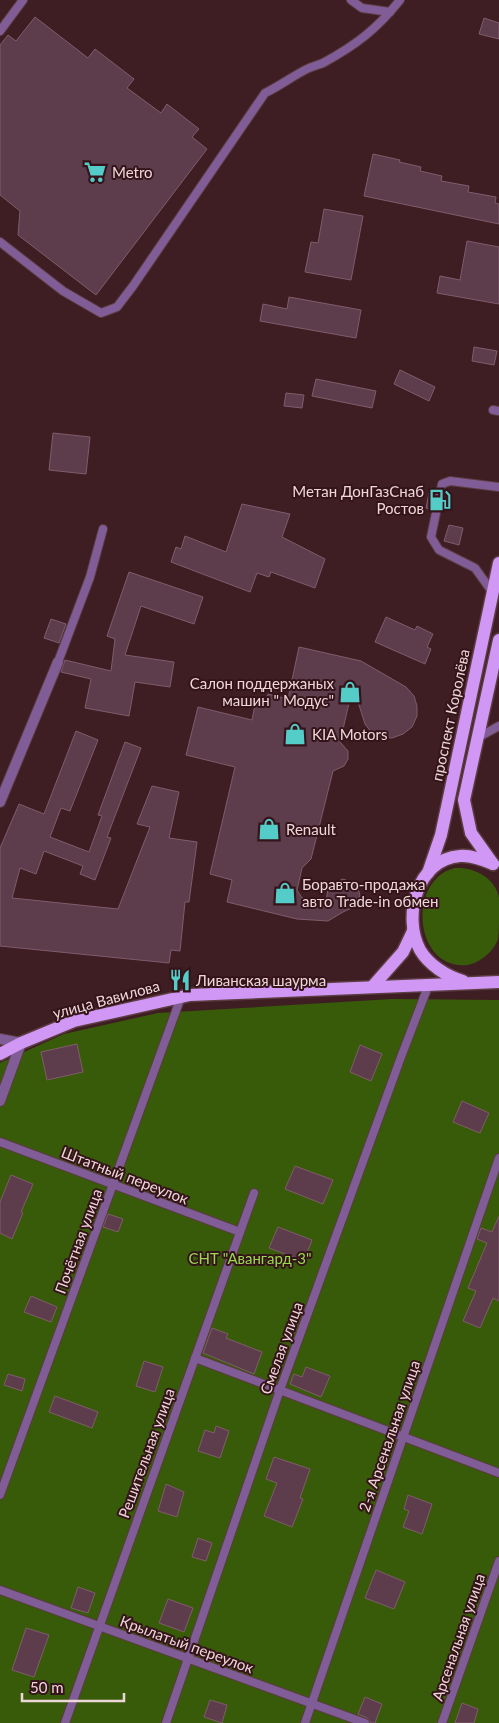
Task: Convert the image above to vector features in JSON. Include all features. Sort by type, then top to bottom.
[{"type":"main road","name":"проспект Королёва","points":[[428,872],[441,835],[499,563]]},
{"type":"main road","name":"проспект Королёва","points":[[496,866],[471,833],[464,800],[499,640]]},
{"type":"main road","points":[[428,872],[446,860],[460,856],[476,858],[496,866]]},
{"type":"main road","name":"улица Вавилова","points":[[428,872],[418,888],[412,909],[413,931],[420,950],[443,973],[470,983]]},
{"type":"main road","name":"улица Вавилова","points":[[373,986],[403,952],[413,931]]},
{"type":"main road","name":"улица Вавилова","points":[[0,1054],[20,1043],[74,1022],[190,995],[494,982],[499,971]]},
{"type":"street","points":[[0,802],[58,662]]},
{"type":"street","points":[[0,1039],[20,1043],[0,1101]]},
{"type":"lane","points":[[0,31],[22,0]]},
{"type":"lane","points":[[351,0],[362,8],[390,12]]},
{"type":"lane","points":[[0,242],[64,291],[102,313],[117,306],[266,93],[309,68],[353,46],[366,36],[400,0]]},
{"type":"lane","points":[[492,593],[475,568],[439,550],[431,536],[442,484],[450,481],[499,487]]},
{"type":"lane","points":[[58,662],[90,578],[103,529]]},
{"type":"lane","points":[[477,738],[499,726]]},
{"type":"lane","name":"Смелая улица","points":[[166,1723],[280,1390],[429,984]]},
{"type":"lane","name":"Почётная улица","points":[[0,1495],[181,997]]},
{"type":"lane","name":"Штатный переулок","points":[[0,1142],[240,1232]]},
{"type":"lane","name":"2-я Арсенальная улица","points":[[305,1723],[499,1158]]},
{"type":"lane","name":"Решительная улица","points":[[65,1723],[254,1193]]},
{"type":"lane","points":[[195,1358],[499,1473]]},
{"type":"lane","name":"Арсенальная улица","points":[[442,1723],[499,1561]]},
{"type":"lane","name":"Крылатый переулок","points":[[0,1590],[365,1723]]},
{"type":"green space","points":[[455,868],[476,871],[493,884],[499,897],[498,939],[490,952],[481,959],[467,965],[449,963],[436,954],[427,939],[423,922],[423,905],[429,888],[440,876]]},
{"type":"green space","name":"СНТ \"Авангард-3\"","points":[[392,999],[499,1000],[499,1723],[0,1723],[0,1063],[64,1034],[158,1013]]},
{"type":"building","name":"Metro","points":[[35,17],[88,58],[95,49],[134,79],[127,88],[161,113],[167,104],[199,129],[192,137],[207,149],[96,295],[18,235],[20,211],[0,195],[0,45],[8,35],[16,41]]},
{"type":"building","points":[[484,18],[499,23],[499,39],[479,34]]},
{"type":"building","points":[[373,154],[421,167],[420,171],[442,176],[441,181],[469,186],[468,192],[496,197],[495,203],[499,204],[499,224],[364,196]]},
{"type":"building","points":[[324,209],[363,216],[351,280],[305,272],[311,242],[318,243]]},
{"type":"building","points":[[467,241],[499,247],[499,304],[437,293],[440,276],[460,280]]},
{"type":"building","points":[[289,297],[361,310],[356,338],[260,321],[263,304],[287,309]]},
{"type":"building","points":[[474,347],[497,351],[494,365],[472,361]]},
{"type":"building","points":[[400,370],[435,387],[429,401],[394,384]]},
{"type":"building","points":[[316,379],[376,391],[372,408],[312,396]]},
{"type":"building","points":[[286,393],[304,395],[302,408],[284,406]]},
{"type":"building","points":[[53,433],[90,437],[86,474],[49,470]]},
{"type":"building","points":[[430,488],[435,489],[431,509],[426,508]]},
{"type":"building","points":[[242,504],[290,514],[282,537],[325,559],[315,588],[271,572],[269,577],[257,573],[250,592],[171,562],[176,547],[181,549],[185,536],[226,552]]},
{"type":"building","points":[[449,525],[463,528],[459,545],[444,541]]},
{"type":"building","points":[[129,572],[203,597],[194,624],[141,606],[125,655],[174,662],[170,687],[135,682],[129,716],[85,708],[91,679],[61,672],[65,660],[111,671],[115,639],[107,636]]},
{"type":"building","points":[[386,617],[415,630],[417,626],[433,634],[427,647],[431,649],[425,664],[375,642]]},
{"type":"building","points":[[51,619],[66,624],[59,643],[44,638]]},
{"type":"building","points":[[299,647],[361,661],[406,687],[414,696],[417,706],[417,716],[412,727],[403,734],[392,738],[380,737],[371,732],[365,724],[353,686],[340,742],[348,751],[348,759],[344,766],[333,771],[311,859],[302,868],[297,890],[302,898],[326,902],[328,889],[332,884],[343,879],[353,883],[360,895],[358,902],[354,907],[328,921],[297,919],[227,902],[232,880],[210,874],[235,767],[186,755],[198,707],[252,720],[255,705],[264,707],[268,694],[288,699]]},
{"type":"building","points":[[76,731],[98,740],[70,811],[61,808],[50,837],[89,852],[102,816],[98,815],[125,742],[141,748],[107,837],[111,838],[95,880],[80,874],[83,866],[44,851],[36,874],[20,868],[12,898],[118,909],[150,827],[137,824],[152,786],[179,792],[169,838],[197,842],[189,902],[185,902],[180,951],[171,950],[169,963],[0,946],[0,848],[19,804],[44,814]]},
{"type":"building","points":[[77,1044],[83,1072],[47,1080],[41,1052]]},
{"type":"building","points":[[360,1045],[382,1054],[371,1081],[350,1072]]},
{"type":"building","points":[[462,1101],[489,1113],[480,1133],[453,1122]]},
{"type":"building","points":[[295,1166],[333,1180],[323,1204],[285,1189]]},
{"type":"building","points":[[11,1175],[33,1184],[12,1239],[0,1233],[0,1202]]},
{"type":"building","points":[[108,1214],[123,1219],[118,1232],[103,1227]]},
{"type":"building","points":[[499,1216],[499,1301],[493,1298],[480,1328],[463,1321],[476,1291],[468,1288],[487,1243],[477,1239],[481,1228],[492,1232]]},
{"type":"building","points":[[278,1227],[312,1240],[304,1261],[269,1248]]},
{"type":"building","points":[[31,1296],[57,1307],[51,1322],[24,1312]]},
{"type":"building","points":[[212,1328],[228,1334],[226,1338],[262,1352],[254,1374],[203,1353]]},
{"type":"building","points":[[144,1361],[163,1367],[155,1392],[136,1386]]},
{"type":"building","points":[[306,1367],[330,1376],[321,1397],[290,1384],[294,1374],[302,1377]]},
{"type":"building","points":[[8,1374],[25,1379],[22,1391],[4,1385]]},
{"type":"building","points":[[55,1396],[98,1412],[92,1428],[49,1412]]},
{"type":"building","points":[[216,1426],[229,1431],[220,1458],[198,1451],[205,1430],[214,1433]]},
{"type":"building","points":[[274,1457],[310,1469],[300,1498],[303,1499],[292,1527],[264,1516],[277,1483],[266,1479]]},
{"type":"building","points":[[166,1484],[184,1492],[177,1517],[158,1511]]},
{"type":"building","points":[[408,1495],[432,1504],[422,1534],[403,1527],[409,1511],[404,1509]]},
{"type":"building","points":[[198,1538],[212,1543],[206,1561],[192,1557]]},
{"type":"building","points":[[376,1570],[405,1582],[394,1609],[365,1598]]},
{"type":"building","points":[[78,1587],[95,1593],[88,1613],[71,1608]]},
{"type":"building","points":[[168,1599],[193,1608],[184,1632],[159,1623]]},
{"type":"building","points":[[26,1628],[49,1635],[34,1677],[12,1670]]},
{"type":"building","points":[[365,1697],[382,1704],[375,1723],[371,1723],[367,1718],[358,1714]]},
{"type":"building","points":[[210,1700],[227,1705],[222,1723],[204,1717]]},
{"type":"building","points":[[462,1703],[478,1709],[474,1723],[455,1723]]},
{"type":"place","name":"Metro","points":[[95,172]]},
{"type":"place","name":"Метан ДонГазСнаб Ростов","points":[[440,500]]},
{"type":"place","name":"Салон поддержаных машин \" Модус\"","points":[[350,692]]},
{"type":"place","name":"KIA Motors","points":[[295,734]]},
{"type":"place","name":"Renault","points":[[269,829]]},
{"type":"place","name":"Боравто-продажа авто Trade-in обмен","points":[[285,893]]},
{"type":"place","name":"Ливанская шаурма","points":[[180,980]]}]
